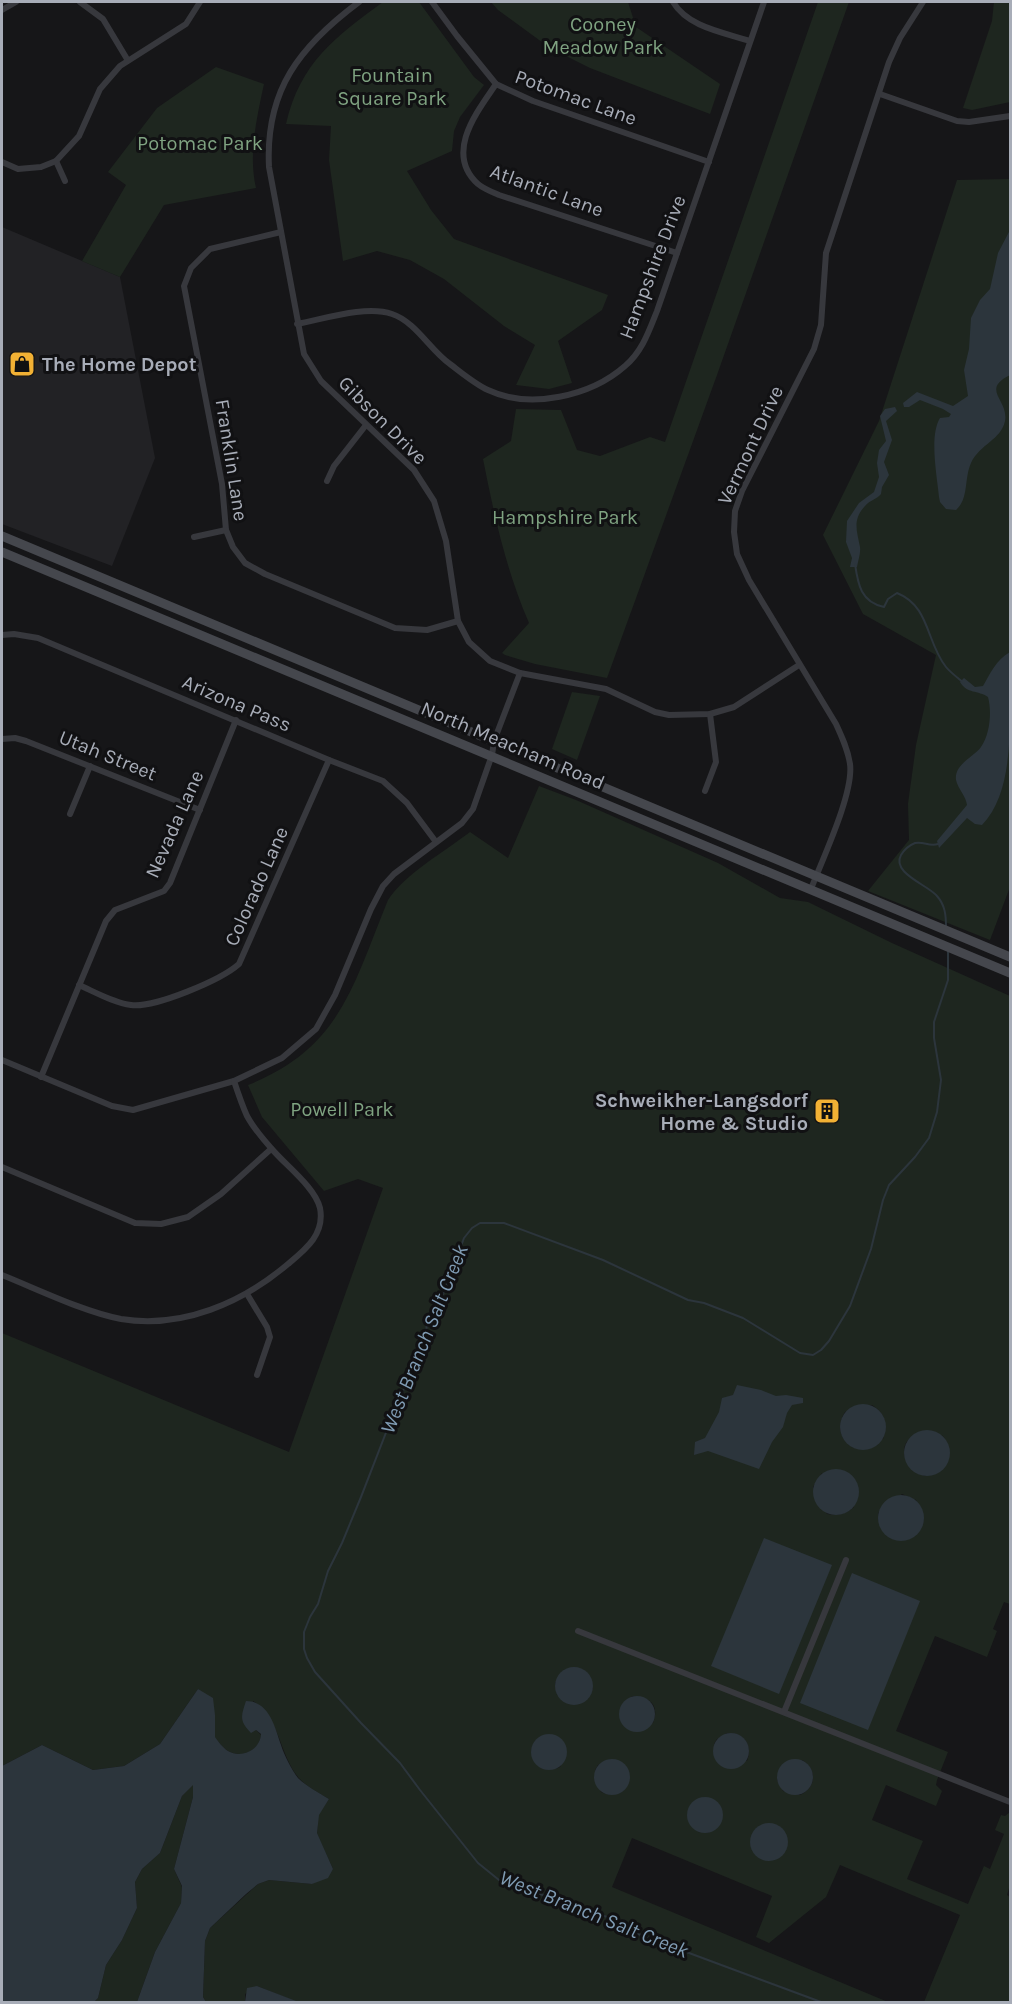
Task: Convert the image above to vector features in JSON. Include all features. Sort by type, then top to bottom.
[{"type":"main road","name":"North Meacham Road","points":[[2,536],[816,875],[932,926],[1011,957]]},
{"type":"main road","name":"North Meacham Road","points":[[2,552],[1011,973]]},
{"type":"street","points":[[2,10],[16,2]]},
{"type":"street","points":[[80,2],[102,19],[127,59]]},
{"type":"street","points":[[2,162],[18,169],[41,167],[56,161],[80,136],[100,89],[127,59],[186,24],[200,2]]},
{"type":"street","name":"Gibson Drive","points":[[357,2],[305,48],[281,90],[273,120],[268,148],[270,167],[297,324],[304,354],[321,381],[414,470],[434,501],[446,541],[458,621],[469,642],[496,664],[520,674],[606,688],[655,712],[669,715],[710,714],[734,707],[799,665]]},
{"type":"street","name":"Potomac Lane","points":[[432,2],[496,84],[533,101],[709,162]]},
{"type":"street","points":[[673,2],[680,12],[693,22],[750,41]]},
{"type":"street","name":"Hampshire Drive","points":[[297,324],[370,310],[392,314],[410,325],[447,362],[488,390],[516,399],[550,399],[596,386],[626,366],[644,344],[764,2]]},
{"type":"street","name":"Vermont Drive","points":[[811,889],[844,803],[849,784],[850,765],[845,742],[836,724],[749,580],[737,554],[734,532],[735,511],[742,491],[814,349],[821,325],[826,252],[890,62],[900,38],[923,2]]},
{"type":"street","name":"Atlantic Lane","points":[[496,84],[468,128],[463,154],[467,171],[479,186],[499,195],[677,253]]},
{"type":"street","points":[[880,94],[957,121],[969,122],[1011,116]]},
{"type":"street","points":[[56,161],[65,181]]},
{"type":"street","name":"Franklin Lane","points":[[281,232],[210,249],[191,268],[184,286],[222,484],[226,530],[233,547],[245,563],[265,574],[395,628],[427,630],[458,621]]},
{"type":"street","points":[[327,481],[334,466],[366,425]]},
{"type":"street","points":[[194,537],[226,530]]},
{"type":"street","name":"Arizona Pass","points":[[2,635],[14,634],[38,638],[383,781],[407,802],[435,842]]},
{"type":"street","points":[[2,1060],[112,1106],[133,1110],[234,1082],[282,1058],[316,1029],[335,995],[383,886],[394,874],[462,823],[473,809],[492,755],[494,741],[520,674]]},
{"type":"street","points":[[705,791],[716,762],[710,714]]},
{"type":"street","name":"Nevada Lane","points":[[41,1077],[106,921],[115,910],[156,895],[164,891],[170,883],[236,720]]},
{"type":"street","name":"Utah Street","points":[[2,738],[26,741],[200,810]]},
{"type":"street","name":"Colorado Lane","points":[[79,985],[120,1003],[133,1006],[148,1004],[184,992],[227,974],[239,964],[328,760]]},
{"type":"street","points":[[70,814],[90,766]]},
{"type":"street","points":[[2,1275],[101,1314],[151,1322],[186,1318],[220,1307],[272,1278],[315,1240],[320,1224],[320,1208],[312,1192],[271,1149],[247,1117],[234,1082]]},
{"type":"street","points":[[2,1167],[135,1223],[161,1224],[188,1217],[220,1194],[271,1149]]},
{"type":"street","points":[[246,1294],[267,1327],[270,1337],[257,1375]]},
{"type":"street","points":[[784,1712],[846,1560]]},
{"type":"street","points":[[578,1631],[1011,1802]]},
{"type":"shaded area","points":[[2,227],[120,277],[155,458],[112,566],[2,524]]},
{"type":"shaded area","points":[[1010,230],[1010,375],[1001,380],[996,391],[1003,407],[1005,421],[995,438],[980,451],[971,463],[965,494],[960,505],[956,510],[946,509],[939,497],[934,445],[940,418],[949,417],[951,414],[920,400],[909,407],[904,407],[903,403],[917,392],[953,406],[968,396],[964,370],[969,349],[971,318],[980,300],[990,289],[998,253]]},
{"type":"shaded area","points":[[895,407],[897,411],[886,421],[892,440],[884,462],[889,475],[881,494],[867,504],[858,516],[856,526],[860,554],[857,567],[850,567],[852,558],[846,542],[847,521],[859,503],[874,492],[879,477],[877,463],[879,450],[886,441],[880,416],[885,409]]},
{"type":"shaded area","points":[[1010,652],[1009,745],[1004,781],[999,797],[992,812],[982,825],[975,824],[967,818],[939,848],[937,841],[967,805],[958,786],[956,774],[961,765],[981,747],[989,723],[988,697],[969,690],[960,682],[964,678],[975,687],[983,686],[997,663]]},
{"type":"shaded area","points":[[737,1385],[776,1396],[803,1398],[803,1403],[792,1405],[787,1413],[783,1427],[772,1442],[759,1469],[708,1451],[694,1455],[695,1442],[705,1438],[719,1412],[722,1398],[733,1395]]},
{"type":"shaded area","points":[[863,1404],[879,1411],[886,1427],[879,1443],[863,1450],[847,1443],[840,1427],[847,1411]]},
{"type":"shaded area","points":[[927,1430],[943,1437],[950,1453],[943,1469],[927,1476],[911,1469],[904,1453],[911,1437]]},
{"type":"shaded area","points":[[836,1469],[845,1470],[852,1476],[858,1483],[858,1501],[852,1508],[845,1514],[836,1515],[827,1514],[820,1508],[814,1501],[813,1492],[814,1483],[820,1476],[827,1470]]},
{"type":"shaded area","points":[[901,1495],[917,1502],[924,1518],[917,1534],[901,1541],[885,1534],[878,1518],[885,1502]]},
{"type":"shaded area","points":[[764,1538],[832,1565],[779,1694],[711,1666]]},
{"type":"shaded area","points":[[852,1573],[920,1601],[868,1730],[800,1703]]},
{"type":"shaded area","points":[[574,1667],[587,1673],[593,1686],[587,1699],[574,1705],[561,1699],[555,1686],[561,1673]]},
{"type":"shaded area","points":[[198,1689],[213,1698],[215,1737],[226,1750],[239,1754],[244,1753],[254,1749],[260,1740],[261,1734],[256,1730],[251,1733],[244,1725],[242,1718],[246,1701],[254,1702],[266,1710],[270,1716],[286,1758],[298,1778],[329,1799],[319,1815],[317,1833],[333,1869],[328,1878],[312,1884],[269,1880],[258,1884],[210,1928],[205,1941],[203,1997],[206,2002],[137,2002],[155,1952],[181,1903],[182,1886],[174,1869],[193,1797],[193,1785],[182,1796],[160,1853],[142,1869],[135,1882],[137,1908],[122,1940],[106,1965],[98,1998],[94,2002],[2,2002],[2,1766],[42,1745],[93,1770],[124,1766],[160,1744]]},
{"type":"shaded area","points":[[637,1696],[650,1701],[655,1714],[650,1727],[637,1732],[624,1727],[619,1714],[624,1701]]},
{"type":"shaded area","points":[[731,1733],[744,1738],[749,1751],[744,1764],[731,1769],[718,1764],[713,1751],[718,1738]]},
{"type":"shaded area","points":[[549,1734],[562,1739],[567,1752],[562,1765],[549,1770],[536,1765],[531,1752],[536,1739]]},
{"type":"shaded area","points":[[612,1759],[625,1764],[630,1777],[625,1790],[612,1795],[599,1790],[594,1777],[599,1764]]},
{"type":"shaded area","points":[[795,1759],[808,1764],[813,1777],[808,1790],[795,1795],[782,1790],[777,1777],[782,1764]]},
{"type":"shaded area","points":[[705,1797],[718,1802],[723,1815],[718,1828],[705,1833],[692,1828],[687,1815],[692,1802]]},
{"type":"shaded area","points":[[769,1823],[782,1829],[788,1842],[782,1855],[769,1861],[756,1855],[750,1842],[756,1829]]},
{"type":"shaded area","points":[[257,1986],[297,2002],[245,2002],[247,1988]]},
{"type":"green space","name":"Fountain Square Park","points":[[383,2],[419,2],[474,77],[484,85],[460,117],[454,131],[452,151],[407,171],[431,210],[454,239],[608,295],[602,310],[558,341],[572,383],[549,389],[516,385],[535,345],[504,326],[444,279],[410,260],[377,251],[343,261],[329,160],[331,126],[286,124],[300,84],[310,68],[335,40]]},
{"type":"green space","name":"Cooney Meadow Park","points":[[491,2],[628,2],[636,27],[720,84],[710,114],[590,68],[550,48],[498,10]]},
{"type":"green space","name":"Hampshire Park","points":[[818,2],[849,2],[607,678],[535,664],[505,655],[502,653],[529,623],[507,563],[483,459],[511,441],[516,409],[561,410],[577,450],[600,456],[650,437],[665,442]]},
{"type":"green space","points":[[994,2],[1010,2],[1010,102],[972,110],[963,108],[992,21]]},
{"type":"green space","name":"Potomac Park","points":[[216,67],[264,84],[253,149],[256,188],[164,205],[120,277],[82,261],[126,185],[108,172],[157,108]]},
{"type":"green space","points":[[1010,179],[1010,887],[990,940],[868,891],[909,840],[908,804],[916,745],[936,655],[863,614],[823,535],[879,421],[957,180]]},
{"type":"green space","points":[[572,692],[600,696],[577,760],[552,749]]},
{"type":"green space","name":"Powell Park","points":[[539,786],[718,863],[780,898],[808,902],[1010,996],[1010,1604],[1004,1602],[993,1629],[997,1631],[987,1657],[935,1636],[896,1731],[948,1752],[937,1780],[936,1785],[942,1791],[936,1806],[886,1785],[872,1820],[923,1841],[907,1879],[968,1904],[984,1866],[990,1869],[1004,1834],[995,1830],[1001,1815],[1005,1816],[1010,1812],[1010,1885],[1007,1895],[1010,1897],[1010,2002],[924,2002],[960,1915],[840,1865],[826,1897],[769,1943],[756,1937],[772,1896],[632,1838],[612,1887],[888,2002],[297,2002],[257,1986],[245,1994],[245,2002],[206,2002],[203,1997],[205,1941],[210,1928],[258,1884],[269,1880],[312,1884],[333,1869],[317,1834],[318,1815],[329,1799],[298,1777],[274,1726],[262,1708],[253,1701],[256,1730],[261,1735],[257,1745],[249,1752],[239,1754],[228,1751],[214,1737],[215,1715],[198,1689],[160,1744],[124,1766],[93,1770],[42,1745],[2,1766],[2,1333],[289,1452],[383,1188],[358,1179],[324,1191],[262,1117],[248,1085],[279,1070],[304,1052],[324,1033],[340,1011],[353,986],[388,900],[404,881],[470,832],[508,858]],"holes":[[[872,1405],[883,1415],[885,1428],[883,1439],[854,1448],[845,1441],[841,1432],[841,1422],[845,1412]],[[929,1431],[943,1436],[947,1443],[926,1476],[913,1470],[905,1458],[905,1446],[908,1440],[916,1434]],[[822,1473],[854,1507],[842,1514],[827,1514],[813,1487]],[[902,1494],[916,1500],[924,1519],[914,1536],[906,1540],[898,1540],[884,1532],[879,1524],[878,1513]],[[555,1682],[593,1688],[588,1699],[557,1695]],[[633,1696],[649,1700],[655,1711],[653,1723],[631,1730],[621,1717],[621,1707]],[[727,1733],[742,1737],[748,1745],[747,1761],[714,1744],[717,1739]],[[550,1734],[566,1756],[560,1767],[550,1770],[536,1764],[532,1757],[534,1742]],[[609,1759],[619,1762],[628,1774],[625,1788],[620,1793],[612,1795],[601,1792],[595,1770],[598,1765]],[[802,1760],[811,1769],[813,1779],[809,1788],[800,1795],[783,1791],[777,1780]],[[705,1797],[709,1833],[698,1832],[694,1801]]]},
{"type":"green space","points":[[193,1784],[193,1797],[174,1869],[182,1887],[181,1903],[155,1952],[137,2002],[94,2002],[98,1998],[106,1965],[122,1940],[137,1908],[135,1882],[142,1869],[160,1853],[182,1796]]},
{"type":"waterway","name":"West Branch Salt Creek","points":[[855,564],[859,586],[870,601],[884,607],[888,599],[897,593],[916,607],[940,657],[948,669],[964,683]]},
{"type":"waterway","name":"West Branch Salt Creek","points":[[938,844],[915,843],[904,851],[899,861],[906,873],[940,899],[946,918],[946,927]]},
{"type":"waterway","name":"West Branch Salt Creek","points":[[821,2002],[638,1934],[613,1919],[499,1880],[478,1863],[400,1763],[315,1672],[304,1649],[304,1632],[318,1604],[328,1571],[361,1497],[425,1339],[427,1324],[444,1292],[464,1238],[472,1228],[480,1223],[504,1223],[603,1260],[688,1300],[704,1303],[743,1318],[800,1353],[813,1355],[821,1350],[850,1306],[871,1249],[889,1185],[929,1138],[937,1112],[941,1080],[934,1038],[934,1022],[948,980],[948,950]]},
{"type":"place","name":"The Home Depot","points":[[22,364]]},
{"type":"place","name":"Schweikher-Langsdorf Home & Studio","points":[[827,1111]]}]
